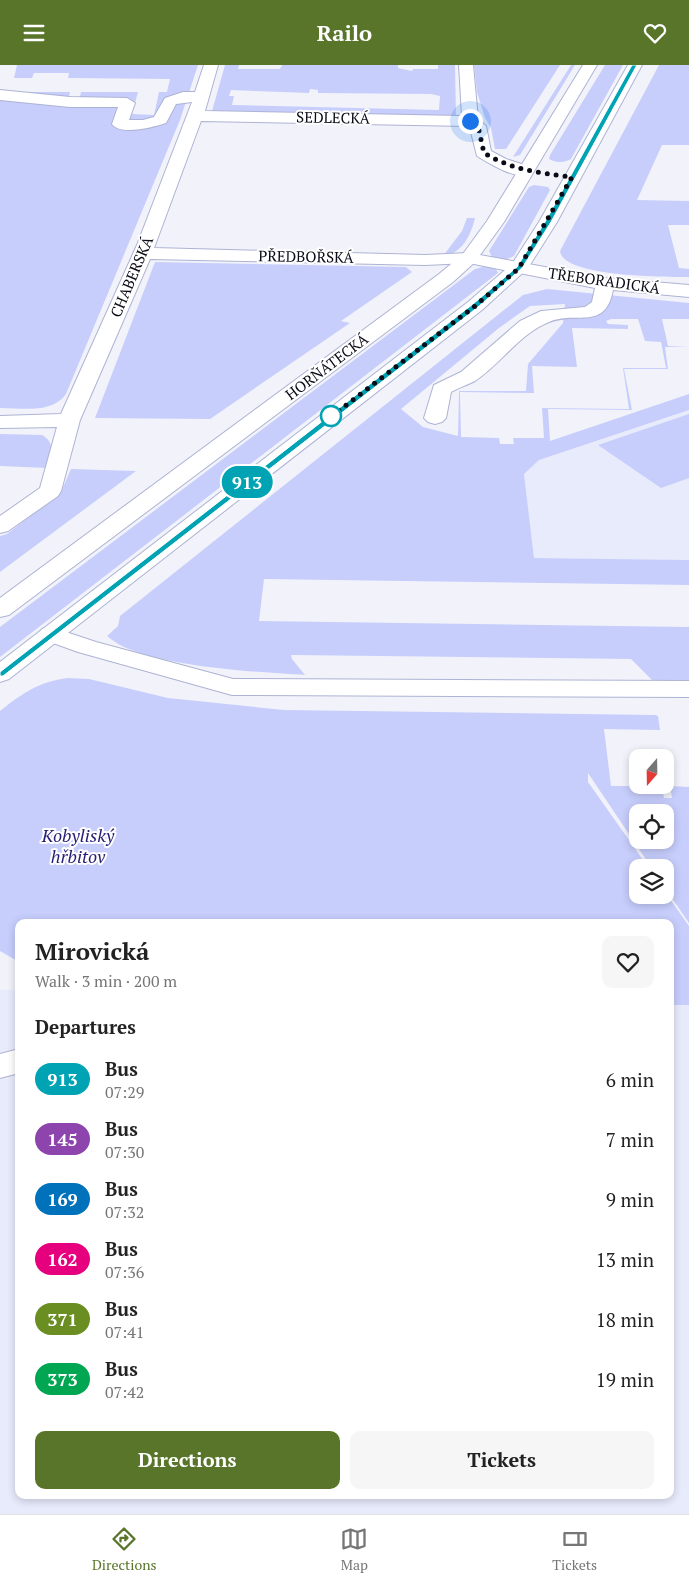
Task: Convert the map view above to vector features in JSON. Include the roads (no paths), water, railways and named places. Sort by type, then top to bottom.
[{"type":"main road","name":"CHABERSKÁ","points":[[0,526],[50,491],[69,420],[144,253],[196,116],[211,65]]},
{"type":"main road","points":[[466,65],[470,121],[478,126],[484,153],[500,163],[525,171],[572,177]]},
{"type":"main road","name":"HORŇÁTECKÁ","points":[[0,610],[446,278],[469,258],[500,214],[590,65]]},
{"type":"main road","points":[[0,674],[475,306],[519,268],[634,65]]},
{"type":"main road","points":[[0,95],[70,102],[127,103],[120,124],[144,125],[160,120],[170,101],[182,97],[202,97]]},
{"type":"main road","name":"SEDLECKÁ","points":[[196,116],[470,121]]},
{"type":"main road","name":"PŘEDBOŘSKÁ","points":[[144,253],[425,259],[469,258],[519,268]]},
{"type":"main road","name":"TŘEBORADICKÁ","points":[[519,268],[605,284],[689,291]]},
{"type":"main road","points":[[435,418],[441,389],[468,376],[527,325],[548,315],[590,312],[601,304],[605,284]]},
{"type":"main road","points":[[0,422],[69,420]]},
{"type":"main road","points":[[51,634],[87,647],[232,687],[689,689]]},
{"type":"main road","points":[[0,1066],[15,1062]]},
{"type":"park label","name":"Kobyliský hřbitov","points":[[78,846]]}]
